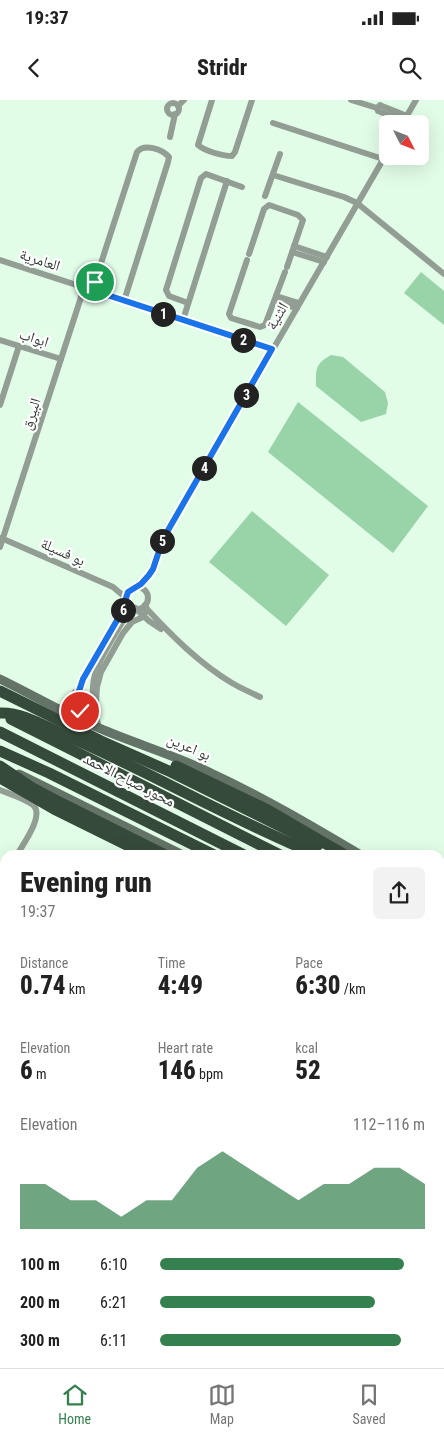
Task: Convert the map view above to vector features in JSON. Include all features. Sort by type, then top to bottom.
[{"type":"highway","points":[[0,691],[101,741],[186,779],[323,847],[333,850]]},
{"type":"highway","points":[[0,713],[270,850]]},
{"type":"highway","points":[[0,713],[18,714],[97,749],[306,850]]},
{"type":"highway","points":[[79,730],[176,766],[266,809],[337,850]]},
{"type":"highway","name":"محور صباح الاحمد","points":[[0,732],[234,850]]},
{"type":"highway","points":[[0,751],[49,773],[204,850]]},
{"type":"highway","points":[[0,758],[16,764],[188,850]]},
{"type":"highway","points":[[0,766],[31,787],[155,850]]},
{"type":"highway","points":[[0,778],[54,810],[138,850]]},
{"type":"main road","name":"بو اعرين","points":[[0,680],[99,728],[211,772],[269,802],[352,850]]},
{"type":"main road","points":[[0,766],[48,787],[172,850]]},
{"type":"street","points":[[162,100],[169,104],[175,103],[178,106]]},
{"type":"street","points":[[170,137],[175,114],[179,110],[178,106],[184,100]]},
{"type":"street","points":[[212,100],[198,145],[227,156],[232,156],[235,152],[252,100]]},
{"type":"street","points":[[351,100],[367,102],[376,108],[380,105],[397,115]]},
{"type":"street","points":[[408,115],[416,100]]},
{"type":"street","points":[[169,104],[167,112],[175,114]]},
{"type":"street","points":[[273,123],[379,158]]},
{"type":"street","points":[[92,290],[137,152],[140,148],[145,147],[166,154],[169,157],[168,162],[124,301]]},
{"type":"street","points":[[265,196],[280,154]]},
{"type":"street","name":"الثنية","points":[[133,588],[149,575],[153,569],[163,539],[379,165]]},
{"type":"street","points":[[188,302],[169,296],[166,290],[201,178],[206,174],[242,187]]},
{"type":"street","points":[[273,175],[344,197],[357,203],[444,274]]},
{"type":"street","points":[[183,320],[227,181]]},
{"type":"street","points":[[269,205],[301,217],[302,224],[293,249],[263,327],[229,317],[264,209],[269,205]]},
{"type":"street","points":[[293,249],[325,259]]},
{"type":"street","name":"العامرية","points":[[0,260],[272,349]]},
{"type":"street","name":"البيرق","points":[[0,547],[84,288]]},
{"type":"street","points":[[275,299],[298,305]]},
{"type":"street","name":"ابواب","points":[[0,340],[61,359]]},
{"type":"street","points":[[0,405],[19,346]]},
{"type":"street","name":"بو فسيلة","points":[[2,538],[113,587],[127,600]]},
{"type":"street","name":"الثنية","points":[[146,591],[149,575]]},
{"type":"street","name":"بو فسيلة","points":[[113,587],[133,588]]},
{"type":"street","points":[[61,711],[72,698],[133,588],[146,591],[148,598],[143,617],[127,627],[107,660],[99,678],[97,700],[94,706],[83,712],[76,708],[75,703],[83,679]]},
{"type":"street","points":[[127,600],[143,617],[169,633],[225,679],[260,697]]},
{"type":"street","points":[[99,728],[92,687],[97,666],[124,620],[135,608],[146,607]]},
{"type":"street","points":[[146,607],[169,633]]},
{"type":"street","points":[[0,790],[34,806],[38,813],[35,823],[20,850]]},
{"type":"green space","points":[[421,272],[444,291],[444,325],[404,293]]},
{"type":"green space","points":[[331,355],[343,357],[385,392],[388,403],[386,414],[361,422],[316,386],[319,364]]},
{"type":"green space","points":[[298,402],[428,506],[393,553],[268,452]]},
{"type":"green space","points":[[252,511],[329,575],[286,626],[209,562]]},
{"type":"route","points":[[80,711],[76,708],[75,703],[83,679],[123,611],[127,603],[126,595],[130,589],[141,584],[153,569],[163,539],[272,349],[92,290],[95,282]]}]
